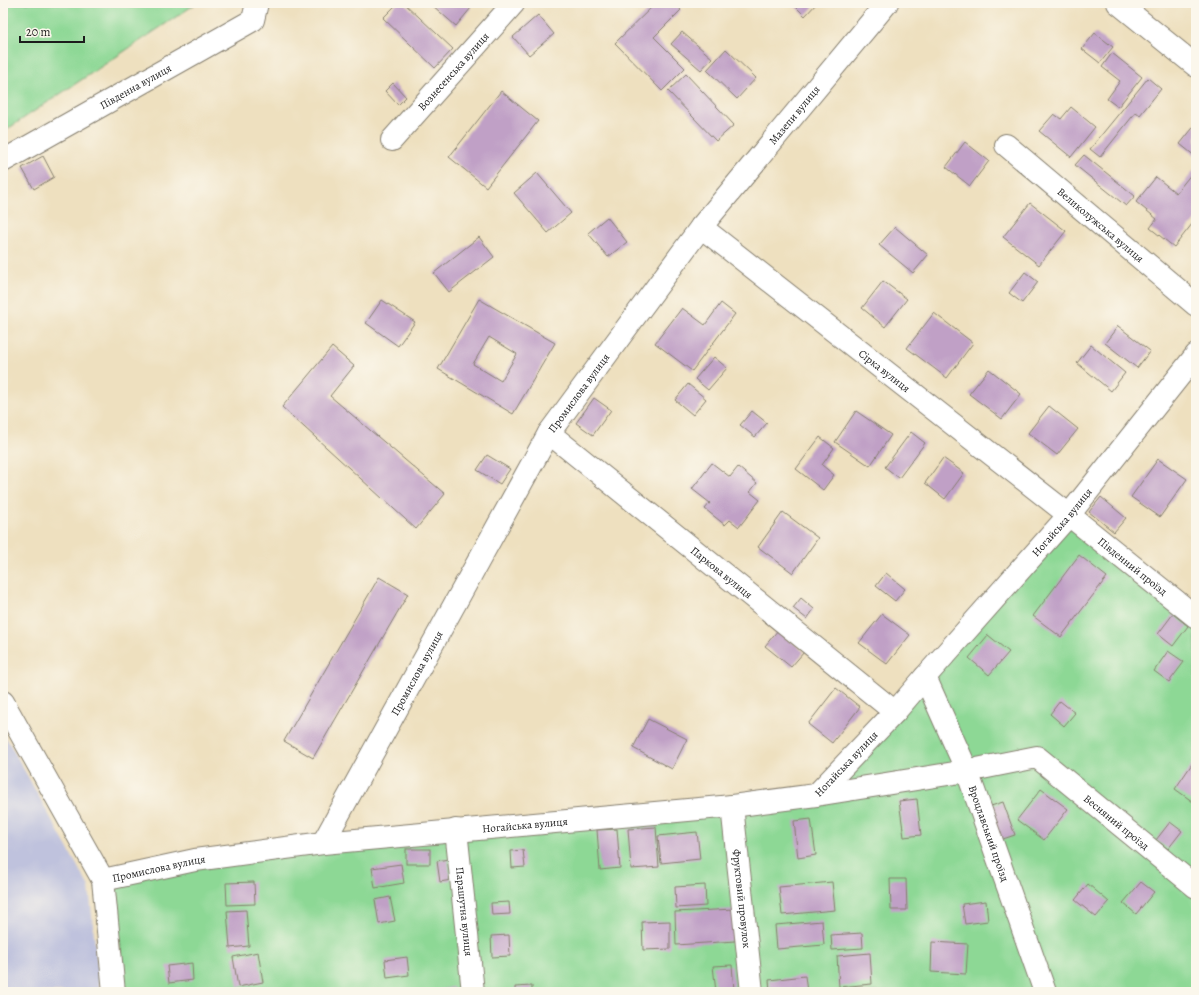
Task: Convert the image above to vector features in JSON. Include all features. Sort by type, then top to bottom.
[{"type":"street","name":"Південна вулиця","points":[[3,161],[253,20],[257,3]]},
{"type":"street","name":"Вознесенська вулиця","points":[[392,140],[514,3]]},
{"type":"street","name":"Мазепи вулиця","points":[[701,227],[887,3]]},
{"type":"street","points":[[1118,3],[1196,66]]},
{"type":"street","name":"Великолужська вулиця","points":[[1006,145],[1196,305]]},
{"type":"street","name":"Промислова вулиця","points":[[114,992],[103,880],[195,860],[323,842],[549,433],[701,227]]},
{"type":"street","name":"Сірка вулиця","points":[[701,227],[1069,515]]},
{"type":"street","name":"Ногайська вулиця","points":[[323,842],[732,806],[816,794],[895,712],[1069,515],[1196,355]]},
{"type":"street","name":"Паркова вулиця","points":[[549,433],[895,712]]},
{"type":"street","name":"Південний проїзд","points":[[1069,515],[1196,617]]},
{"type":"street","name":"Вроцлавський проїзд","points":[[925,677],[967,771],[1045,992]]},
{"type":"street","points":[[3,702],[103,880]]},
{"type":"street","name":"Весняний проїзд","points":[[967,771],[1037,757],[1196,887]]},
{"type":"street","points":[[816,794],[967,771]]},
{"type":"street","name":"Фруктовий провулок","points":[[732,806],[752,992]]},
{"type":"street","name":"Парашутна вулиця","points":[[456,830],[473,992]]},
{"type":"shaded area","points":[[3,732],[89,887],[100,992],[3,992]]},
{"type":"green space","points":[[3,3],[197,3],[3,132]]},
{"type":"green space","points":[[1069,515],[1196,617],[1196,992],[125,992],[113,875],[816,795]]},
{"type":"building","points":[[398,3],[404,3],[453,49],[435,68],[383,18]]},
{"type":"building","points":[[433,3],[465,3],[471,8],[456,26],[432,5]]},
{"type":"building","points":[[656,3],[674,3],[681,10],[654,37],[685,68],[662,91],[615,43]]},
{"type":"building","points":[[817,3],[805,16],[793,4]]},
{"type":"building","points":[[538,15],[554,34],[529,55],[513,37]]},
{"type":"building","points":[[682,32],[712,58],[701,70],[671,44]]},
{"type":"building","points":[[1095,33],[1113,47],[1100,63],[1082,49]]},
{"type":"building","points":[[726,49],[756,78],[737,99],[707,70]]},
{"type":"building","points":[[1112,53],[1142,77],[1118,107],[1107,99],[1120,81],[1102,67]]},
{"type":"building","points":[[686,74],[734,125],[716,141],[668,91]]},
{"type":"building","points":[[1148,78],[1161,89],[1140,115],[1136,112],[1100,157],[1090,149]]},
{"type":"building","points":[[393,83],[406,97],[398,105],[385,91]]},
{"type":"building","points":[[501,91],[538,121],[486,187],[449,157]]},
{"type":"building","points":[[1071,107],[1095,127],[1071,157],[1039,131],[1054,114],[1061,119]]},
{"type":"building","points":[[1196,124],[1196,157],[1180,144]]},
{"type":"building","points":[[965,142],[989,161],[970,186],[946,167]]},
{"type":"building","points":[[1084,155],[1135,196],[1126,206],[1075,165]]},
{"type":"building","points":[[43,156],[54,177],[34,189],[22,168]]},
{"type":"building","points":[[1196,168],[1196,219],[1174,247],[1150,228],[1157,219],[1136,202],[1156,177],[1176,193]]},
{"type":"building","points":[[537,173],[571,213],[548,233],[514,193]]},
{"type":"building","points":[[1030,203],[1066,231],[1039,265],[1003,237]]},
{"type":"building","points":[[607,217],[627,242],[608,257],[588,233]]},
{"type":"building","points":[[895,227],[928,255],[913,273],[879,245]]},
{"type":"building","points":[[479,237],[494,257],[449,292],[434,273]]},
{"type":"building","points":[[1025,272],[1038,282],[1022,303],[1009,293]]},
{"type":"building","points":[[883,281],[907,299],[885,327],[862,308]]},
{"type":"building","points":[[479,299],[555,343],[513,414],[438,369]],"holes":[[[489,337],[517,354],[501,381],[473,364]]]},
{"type":"building","points":[[382,300],[415,322],[398,346],[366,323]]},
{"type":"building","points":[[721,303],[735,314],[692,371],[655,343],[682,308],[705,325]]},
{"type":"building","points":[[934,313],[973,343],[947,378],[907,348]]},
{"type":"building","points":[[1118,326],[1150,351],[1137,368],[1105,343]]},
{"type":"building","points":[[1091,345],[1125,373],[1111,391],[1077,363]]},
{"type":"building","points":[[332,347],[354,366],[330,396],[445,494],[416,529],[282,407]]},
{"type":"building","points":[[714,357],[727,368],[708,390],[695,379]]},
{"type":"building","points":[[989,369],[1021,394],[1002,419],[969,394]]},
{"type":"building","points":[[688,384],[706,399],[693,415],[675,400]]},
{"type":"building","points":[[594,398],[611,410],[593,435],[576,423]]},
{"type":"building","points":[[1049,406],[1078,429],[1057,455],[1028,433]]},
{"type":"building","points":[[752,411],[767,423],[755,437],[740,425]]},
{"type":"building","points":[[856,411],[891,435],[870,466],[835,442]]},
{"type":"building","points":[[911,432],[925,443],[899,478],[885,467]]},
{"type":"building","points":[[820,437],[834,448],[822,465],[834,475],[823,490],[796,469]]},
{"type":"building","points":[[487,455],[510,469],[500,484],[477,470]]},
{"type":"building","points":[[943,458],[964,473],[945,499],[925,483]]},
{"type":"building","points":[[1158,459],[1187,479],[1160,517],[1131,497]]},
{"type":"building","points":[[712,463],[730,477],[738,467],[757,483],[750,492],[760,500],[739,527],[730,520],[725,525],[705,509],[710,503],[692,489]]},
{"type":"building","points":[[1101,497],[1126,518],[1114,532],[1089,512]]},
{"type":"building","points":[[783,512],[818,538],[793,573],[758,547]]},
{"type":"building","points":[[1079,555],[1107,577],[1061,637],[1033,616]]},
{"type":"building","points":[[886,573],[905,589],[895,601],[876,586]]},
{"type":"building","points":[[379,577],[408,594],[313,758],[284,741]]},
{"type":"building","points":[[801,598],[814,609],[807,619],[793,608]]},
{"type":"building","points":[[882,614],[910,635],[887,664],[859,643]]},
{"type":"building","points":[[1173,614],[1188,626],[1173,646],[1158,634]]},
{"type":"building","points":[[778,630],[804,652],[791,667],[765,646]]},
{"type":"building","points":[[988,635],[1009,652],[989,675],[969,658]]},
{"type":"building","points":[[1168,651],[1184,662],[1169,682],[1154,671]]},
{"type":"building","points":[[836,688],[860,707],[832,743],[808,724]]},
{"type":"building","points":[[1060,701],[1075,713],[1064,726],[1050,714]]},
{"type":"building","points":[[648,719],[687,739],[672,769],[633,748]]},
{"type":"building","points":[[1194,761],[1196,762],[1196,804],[1175,789]]},
{"type":"building","points":[[1041,789],[1068,809],[1044,840],[1017,820]]},
{"type":"building","points":[[917,799],[921,835],[904,837],[899,801]]},
{"type":"building","points":[[1003,802],[1015,835],[1000,840],[988,807]]},
{"type":"building","points":[[811,819],[816,855],[798,858],[794,821]]},
{"type":"building","points":[[1170,822],[1182,831],[1168,849],[1156,840]]},
{"type":"building","points":[[656,827],[659,867],[631,869],[628,829]]},
{"type":"building","points":[[617,829],[620,868],[600,870],[597,830]]},
{"type":"building","points":[[697,832],[700,859],[661,863],[658,836]]},
{"type":"building","points":[[406,849],[430,849],[430,864],[406,864]]},
{"type":"building","points":[[523,850],[525,867],[512,868],[511,851]]},
{"type":"building","points":[[448,859],[451,880],[440,882],[437,861]]},
{"type":"building","points":[[401,864],[404,883],[375,888],[372,868]]},
{"type":"building","points":[[890,879],[906,879],[907,910],[891,910]]},
{"type":"building","points":[[254,882],[255,904],[227,905],[226,883]]},
{"type":"building","points":[[832,882],[835,910],[782,915],[779,887]]},
{"type":"building","points":[[1141,882],[1154,892],[1136,914],[1123,903]]},
{"type":"building","points":[[1088,884],[1109,902],[1096,917],[1075,900]]},
{"type":"building","points":[[705,885],[706,906],[676,908],[675,887]]},
{"type":"building","points":[[390,897],[395,921],[379,924],[375,900]]},
{"type":"building","points":[[986,901],[988,921],[965,924],[962,904]]},
{"type":"building","points":[[509,902],[510,914],[492,915],[491,903]]},
{"type":"building","points":[[734,909],[735,941],[676,945],[675,912]]},
{"type":"building","points":[[246,910],[249,946],[230,948],[227,911]]},
{"type":"building","points":[[670,921],[670,949],[643,950],[642,922]]},
{"type":"building","points":[[822,921],[824,945],[777,949],[775,925]]},
{"type":"building","points":[[862,933],[863,948],[832,950],[831,935]]},
{"type":"building","points":[[509,935],[510,956],[492,957],[491,936]]},
{"type":"building","points":[[932,942],[968,944],[966,974],[931,972]]},
{"type":"building","points":[[258,952],[263,982],[238,987],[233,957]]},
{"type":"building","points":[[870,953],[872,984],[839,987],[837,956]]},
{"type":"building","points":[[407,957],[409,975],[387,978],[385,960]]},
{"type":"building","points":[[192,963],[193,980],[169,983],[167,966]]},
{"type":"building","points":[[732,965],[734,990],[716,992],[713,966]]},
{"type":"building","points":[[805,976],[807,992],[770,992],[769,980]]},
{"type":"building","points":[[532,986],[532,992],[515,992],[515,987]]},
{"type":"building","points":[[453,987],[454,992],[433,992],[433,991]]}]
